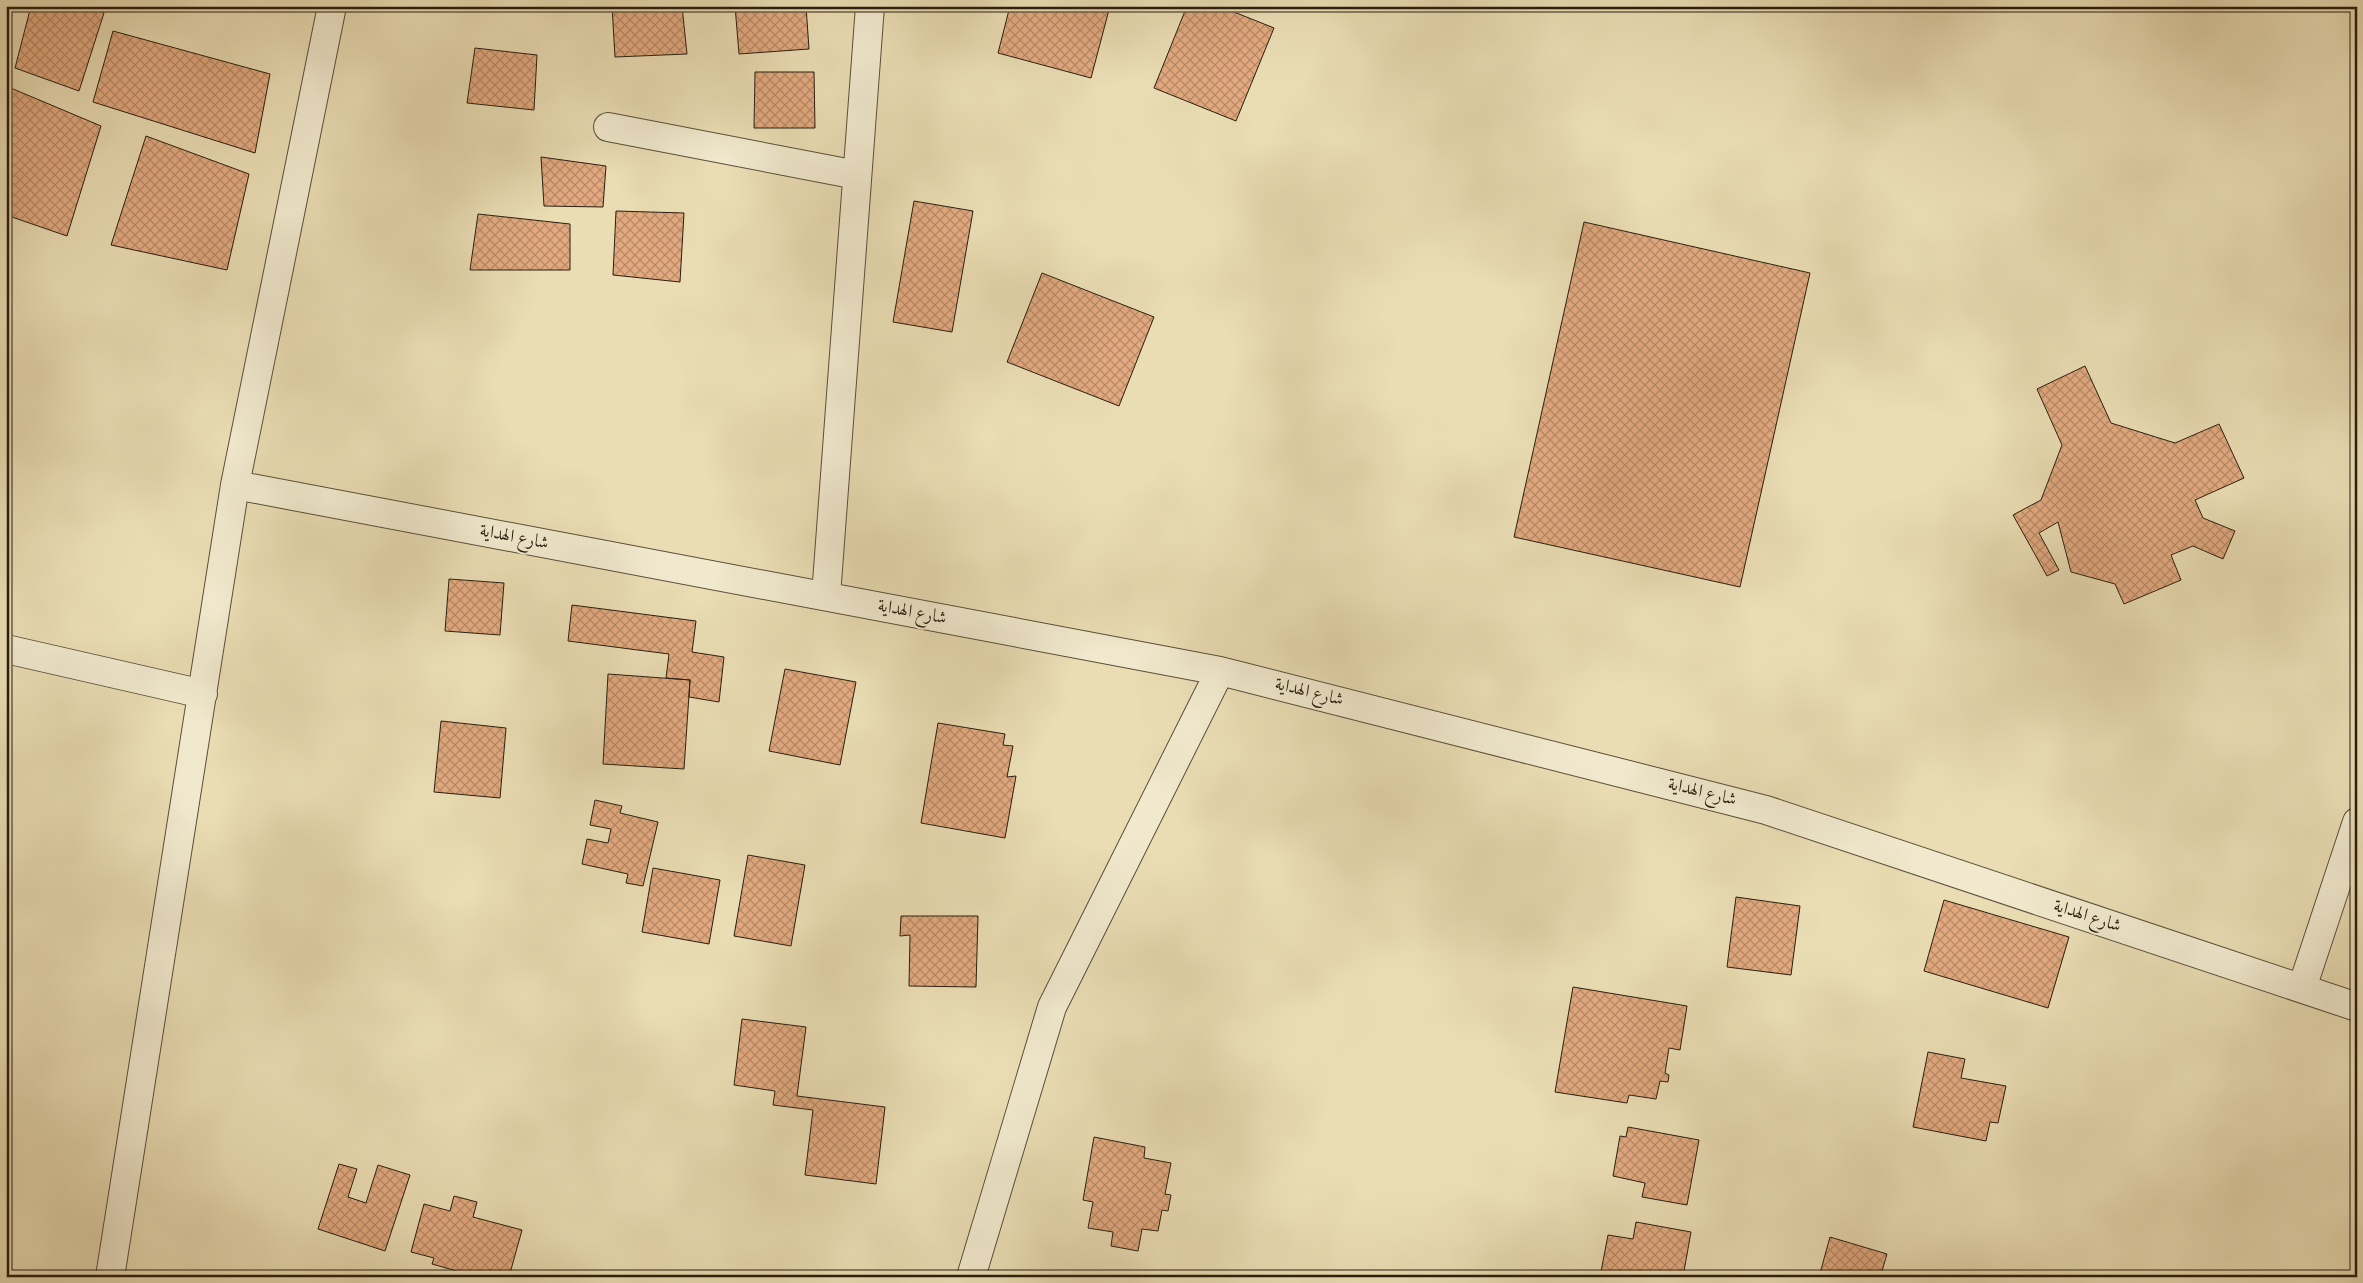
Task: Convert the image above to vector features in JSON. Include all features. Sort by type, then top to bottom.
[{"type":"street","points":[[110,1277],[235,485],[332,6]]},
{"type":"street","points":[[826,596],[870,6]]},
{"type":"street","points":[[608,127],[857,175]]},
{"type":"street","name":"شارع الهداية","points":[[235,485],[1220,671],[1766,810],[2357,1007]]},
{"type":"street","points":[[6,649],[202,694]]},
{"type":"street","points":[[971,1277],[1052,1007],[1220,671]]},
{"type":"street","points":[[2302,988],[2357,822]]},
{"type":"building","points":[[31,6],[86,6],[104,13],[79,91],[15,68]]},
{"type":"building","points":[[612,6],[682,6],[687,54],[615,57]]},
{"type":"building","points":[[735,6],[806,6],[809,49],[739,54]]},
{"type":"building","points":[[1010,6],[1110,6],[1091,78],[998,53]]},
{"type":"building","points":[[1187,6],[1219,6],[1274,28],[1236,121],[1154,88]]},
{"type":"building","points":[[113,31],[270,74],[255,153],[93,102]]},
{"type":"building","points":[[475,48],[537,55],[534,110],[467,103]]},
{"type":"building","points":[[755,72],[814,72],[815,128],[754,128]]},
{"type":"building","points":[[6,86],[101,126],[67,236],[6,215]]},
{"type":"building","points":[[146,136],[249,174],[227,270],[111,245]]},
{"type":"building","points":[[541,157],[606,166],[603,207],[544,206]]},
{"type":"building","points":[[914,201],[973,211],[952,332],[893,322]]},
{"type":"building","points":[[616,211],[684,213],[680,282],[613,275]]},
{"type":"building","points":[[478,214],[570,224],[570,270],[470,270]]},
{"type":"building","points":[[1584,222],[1810,273],[1740,587],[1514,537]]},
{"type":"building","points":[[1042,273],[1154,317],[1119,406],[1007,362]]},
{"type":"building","points":[[2085,366],[2111,423],[2175,443],[2219,424],[2244,478],[2195,500],[2203,518],[2235,531],[2223,559],[2193,546],[2171,555],[2181,580],[2124,604],[2115,584],[2071,572],[2058,522],[2039,533],[2059,570],[2047,576],[2013,515],[2041,500],[2062,445],[2037,389]]},
{"type":"building","points":[[449,579],[504,583],[500,635],[445,631]]},
{"type":"building","points":[[572,605],[696,621],[692,652],[724,657],[719,702],[689,697],[690,680],[666,678],[669,654],[568,641]]},
{"type":"building","points":[[785,669],[856,682],[840,765],[769,751]]},
{"type":"building","points":[[608,674],[690,680],[684,769],[603,764]]},
{"type":"building","points":[[441,721],[506,728],[500,798],[434,792]]},
{"type":"building","points":[[938,723],[1005,734],[1003,745],[1013,746],[1007,777],[1016,776],[1005,838],[921,823]]},
{"type":"building","points":[[595,800],[622,806],[620,813],[658,822],[643,886],[626,883],[628,874],[582,864],[587,839],[608,843],[611,829],[590,825]]},
{"type":"building","points":[[748,855],[805,865],[791,946],[734,936]]},
{"type":"building","points":[[653,868],[720,880],[709,944],[642,932]]},
{"type":"building","points":[[1736,897],[1800,906],[1791,975],[1727,967]]},
{"type":"building","points":[[1944,900],[2069,937],[2048,1008],[1924,971]]},
{"type":"building","points":[[901,916],[978,916],[976,987],[909,986],[910,935],[900,936]]},
{"type":"building","points":[[1573,987],[1687,1006],[1680,1050],[1669,1048],[1665,1073],[1669,1075],[1668,1082],[1660,1081],[1656,1099],[1629,1095],[1627,1103],[1555,1092]]},
{"type":"building","points":[[742,1019],[806,1027],[797,1096],[885,1107],[876,1184],[805,1175],[813,1110],[773,1105],[775,1091],[734,1085]]},
{"type":"building","points":[[1928,1052],[1965,1059],[1961,1078],[2006,1086],[1998,1123],[1990,1122],[1986,1141],[1913,1127]]},
{"type":"building","points":[[1628,1127],[1699,1140],[1687,1205],[1642,1197],[1645,1183],[1613,1176],[1620,1136],[1626,1137]]},
{"type":"building","points":[[1094,1137],[1145,1147],[1144,1158],[1171,1163],[1165,1194],[1171,1195],[1168,1211],[1162,1210],[1158,1231],[1142,1229],[1138,1251],[1111,1246],[1113,1232],[1088,1228],[1093,1202],[1083,1200]]},
{"type":"building","points":[[339,1164],[357,1169],[348,1197],[366,1203],[378,1165],[410,1175],[385,1251],[318,1229]]},
{"type":"building","points":[[454,1196],[477,1202],[473,1217],[522,1230],[509,1277],[478,1277],[432,1264],[434,1258],[411,1252],[424,1204],[450,1211]]},
{"type":"building","points":[[1636,1222],[1691,1232],[1683,1277],[1600,1277],[1608,1235],[1633,1239]]},
{"type":"building","points":[[1830,1237],[1887,1254],[1882,1271],[1900,1277],[1819,1277]]}]
